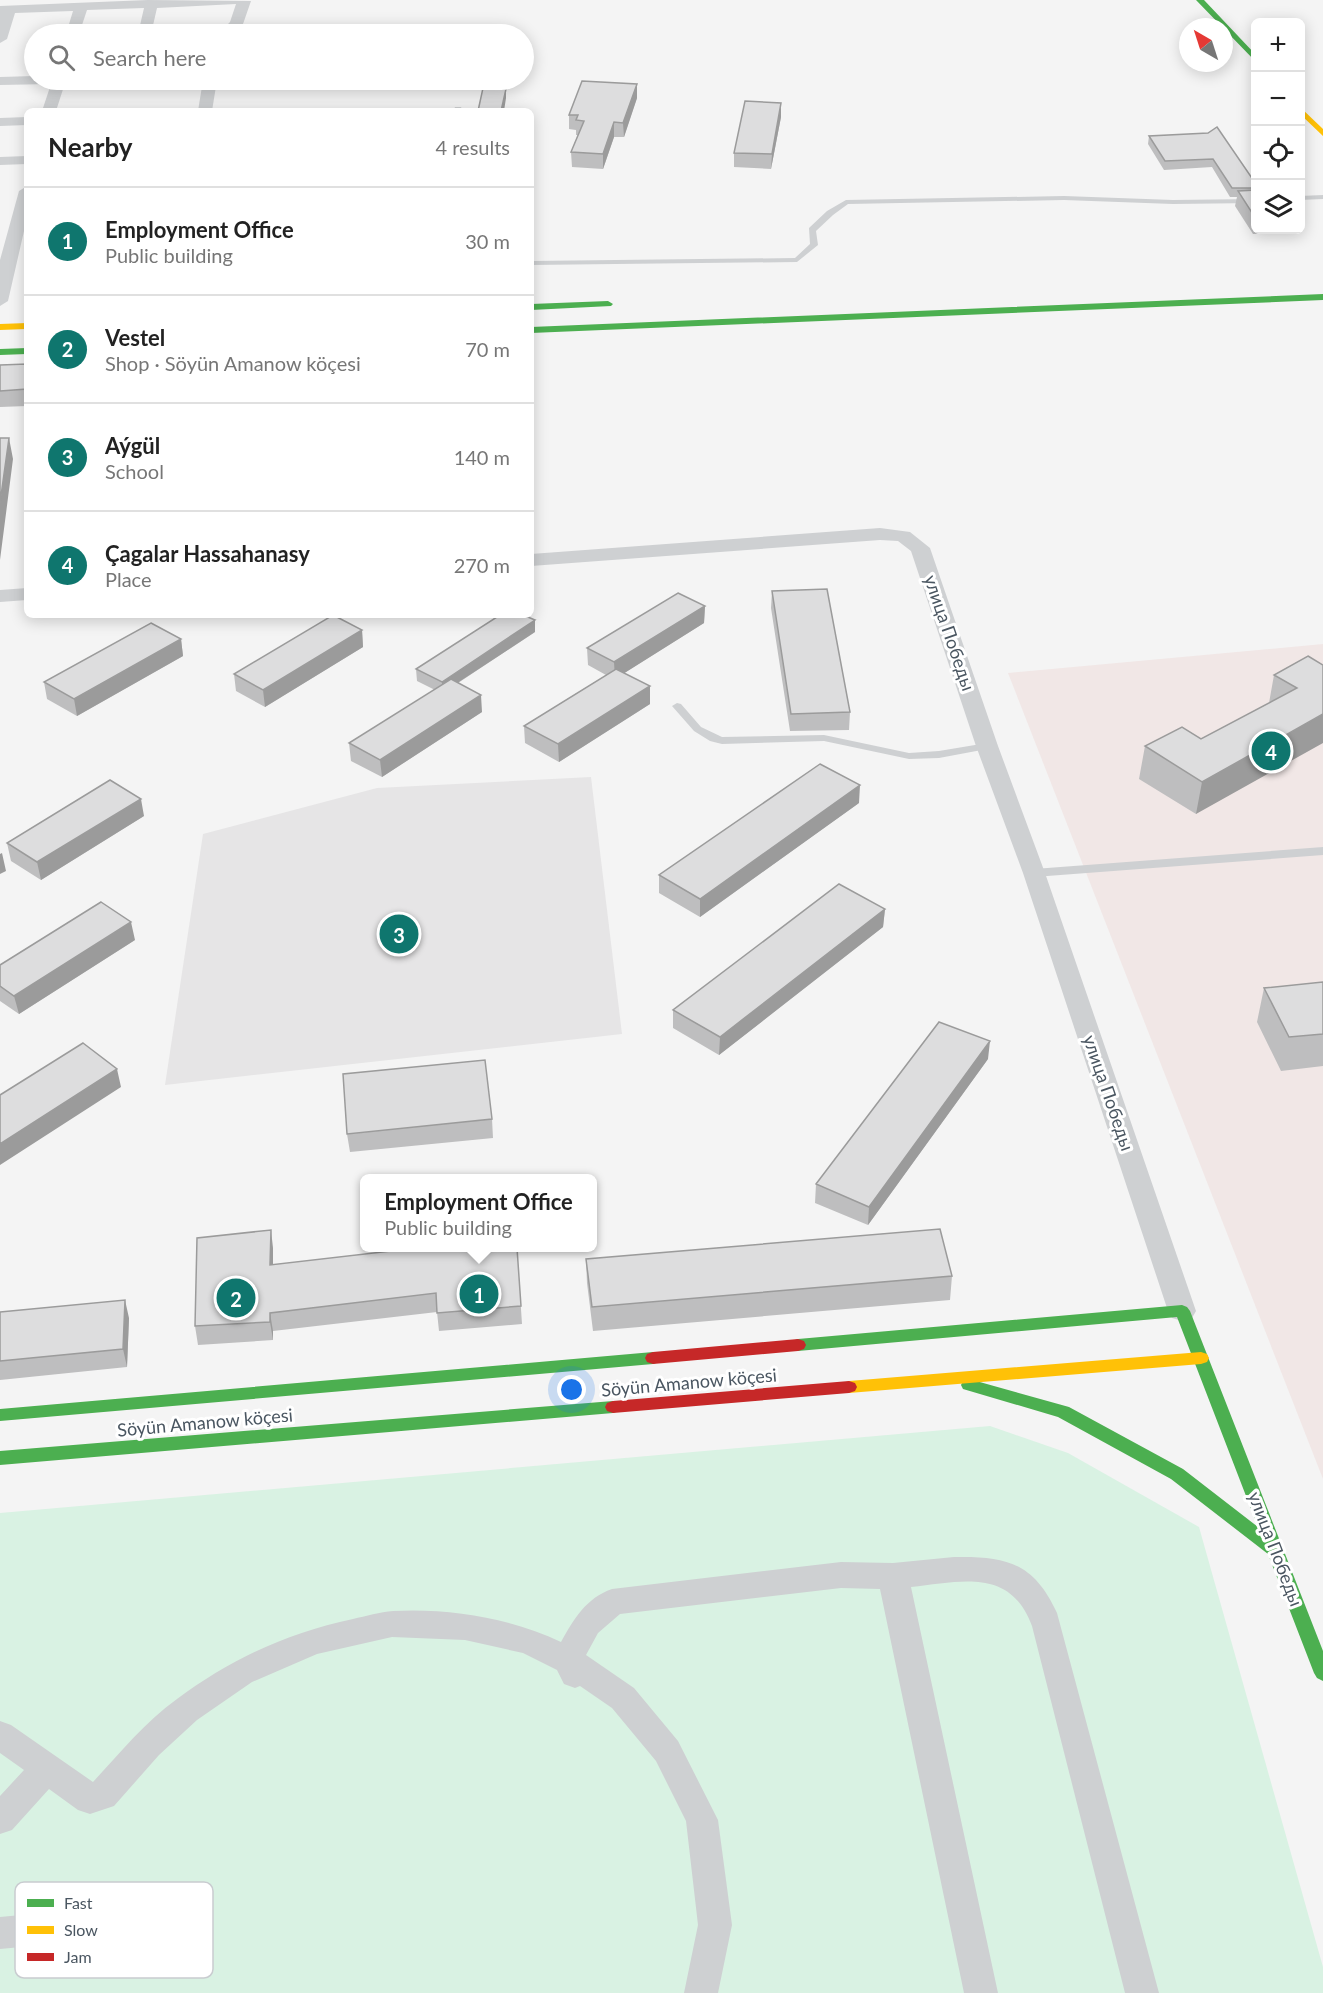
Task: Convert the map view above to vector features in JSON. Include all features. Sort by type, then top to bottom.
[{"type":"street","points":[[0,39],[4,10],[244,0],[236,24]]},
{"type":"street","points":[[1200,0],[1251,55]]},
{"type":"street","points":[[147,24],[151,5]]},
{"type":"street","points":[[76,24],[81,8]]},
{"type":"street","points":[[0,81],[24,81]]},
{"type":"street","points":[[50,108],[56,90]]},
{"type":"street","points":[[205,108],[208,90]]},
{"type":"street","points":[[1305,114],[1323,134]]},
{"type":"street","points":[[0,122],[24,121]]},
{"type":"street","points":[[0,161],[24,160]]},
{"type":"street","points":[[0,301],[5,250],[24,199]]},
{"type":"street","points":[[5,250],[24,250]]},
{"type":"street","points":[[534,330],[1323,297]]},
{"type":"street","points":[[534,307],[626,303]]},
{"type":"street","points":[[0,327],[24,326]]},
{"type":"street","points":[[0,352],[24,351]]},
{"type":"street","name":"улица Победы","points":[[534,560],[880,534],[903,536],[920,548],[987,746],[1034,873],[1182,1311],[1323,1673]]},
{"type":"street","points":[[0,596],[24,594]]},
{"type":"street","name":"Söyün Amanow köçesi","points":[[0,1415],[1182,1311]]},
{"type":"street","name":"Söyün Amanow köçesi","points":[[0,1458],[1201,1358]]},
{"type":"street","points":[[951,1379],[1063,1412],[1177,1474],[1276,1550]]},
{"type":"street","points":[[572,1668],[587,1624],[612,1602],[841,1575],[893,1576],[980,1570],[1014,1578],[1038,1602],[1047,1626],[1142,1993]]},
{"type":"street","points":[[893,1576],[981,1993]]},
{"type":"street","points":[[0,1735],[47,1768],[96,1797],[147,1745],[186,1710],[241,1672],[313,1641],[392,1624],[465,1627],[528,1641],[623,1698],[667,1751],[702,1820],[715,1924],[701,1993]]},
{"type":"street","points":[[0,1819],[47,1768]]},
{"type":"street","points":[[0,1933],[15,1932]]},
{"type":"lane","points":[[1305,198],[1323,196]]},
{"type":"lane","points":[[534,263],[797,260],[814,245],[812,230],[846,202],[1064,198],[1173,202],[1251,201]]},
{"type":"lane","points":[[677,705],[693,727],[716,741],[826,738],[906,756],[932,756],[987,746]]},
{"type":"lane","points":[[1034,873],[1323,851]]},
{"type":"shaded area","points":[[1323,644],[1323,1479],[1008,673]]},
{"type":"shaded area","points":[[591,777],[622,1034],[165,1085],[203,834],[377,788]]},
{"type":"green space","points":[[990,1426],[1068,1453],[1199,1527],[1323,1967],[1323,1993],[0,1993],[0,1513]]},
{"type":"building","points":[[582,81],[637,84],[623,123],[614,122],[603,154],[571,152],[584,121],[576,120],[578,115],[569,115]]},
{"type":"building","points":[[483,90],[506,90],[502,108],[479,108]]},
{"type":"building","points":[[745,101],[781,103],[772,154],[734,153]]},
{"type":"building","points":[[1217,127],[1251,177],[1251,188],[1232,188],[1213,159],[1165,161],[1149,136],[1208,133]]},
{"type":"building","points":[[1251,190],[1251,211],[1238,191]]},
{"type":"building","points":[[24,364],[24,389],[0,391],[0,365]]},
{"type":"building","points":[[0,438],[9,438],[0,503]]},
{"type":"building","points":[[827,589],[850,712],[791,714],[772,591]]},
{"type":"building","points":[[678,593],[705,606],[614,662],[587,648]]},
{"type":"building","points":[[328,618],[339,618],[362,630],[263,690],[234,674]]},
{"type":"building","points":[[495,618],[535,620],[442,682],[416,669]]},
{"type":"building","points":[[151,623],[181,639],[74,699],[44,682]]},
{"type":"building","points":[[1308,656],[1323,665],[1323,714],[1202,782],[1145,746],[1182,727],[1201,739],[1297,688],[1274,675]]},
{"type":"building","points":[[616,669],[650,686],[558,744],[524,726]]},
{"type":"building","points":[[451,679],[481,695],[380,760],[349,743]]},
{"type":"building","points":[[820,764],[860,785],[700,899],[659,875]]},
{"type":"building","points":[[110,780],[141,799],[37,862],[7,843]]},
{"type":"building","points":[[839,884],[885,909],[720,1037],[673,1010]]},
{"type":"building","points":[[101,902],[131,922],[14,996],[0,986],[0,965]]},
{"type":"building","points":[[1323,982],[1323,1034],[1289,1037],[1264,988]]},
{"type":"building","points":[[939,1022],[990,1041],[869,1207],[816,1184]]},
{"type":"building","points":[[83,1043],[117,1069],[0,1144],[0,1095]]},
{"type":"building","points":[[485,1060],[492,1119],[347,1134],[343,1074]]},
{"type":"building","points":[[940,1229],[952,1276],[592,1307],[586,1259]]},
{"type":"building","points":[[271,1230],[270,1265],[382,1252],[517,1252],[521,1306],[437,1313],[436,1293],[270,1313],[270,1322],[195,1326],[197,1238]]},
{"type":"building","points":[[125,1300],[123,1349],[0,1361],[0,1312]]},
{"type":"traffic: fast","points":[[1200,0],[1251,55]]},
{"type":"traffic: fast","points":[[534,330],[1323,297]]},
{"type":"traffic: fast","points":[[534,307],[608,304]]},
{"type":"traffic: fast","points":[[0,352],[24,351]]},
{"type":"traffic: fast","points":[[798,1345],[1182,1311],[1323,1673]]},
{"type":"traffic: fast","points":[[0,1415],[653,1358]]},
{"type":"traffic: fast","points":[[969,1385],[1063,1412],[1177,1474],[1274,1549]]},
{"type":"traffic: fast","points":[[0,1458],[613,1407]]},
{"type":"traffic: slow","points":[[1305,114],[1323,134]]},
{"type":"traffic: slow","points":[[0,327],[24,326]]},
{"type":"traffic: slow","points":[[849,1387],[1201,1358]]},
{"type":"traffic: jam","points":[[653,1358],[798,1345]]},
{"type":"traffic: jam","points":[[613,1407],[849,1387]]},
{"type":"place","name":"Çagalar Hassahanasy","points":[[1271,751]]},
{"type":"place","name":"Aýgül","points":[[399,934]]},
{"type":"place","name":"Employment Office","points":[[479,1294]]},
{"type":"place","name":"Vestel","points":[[236,1298]]}]
